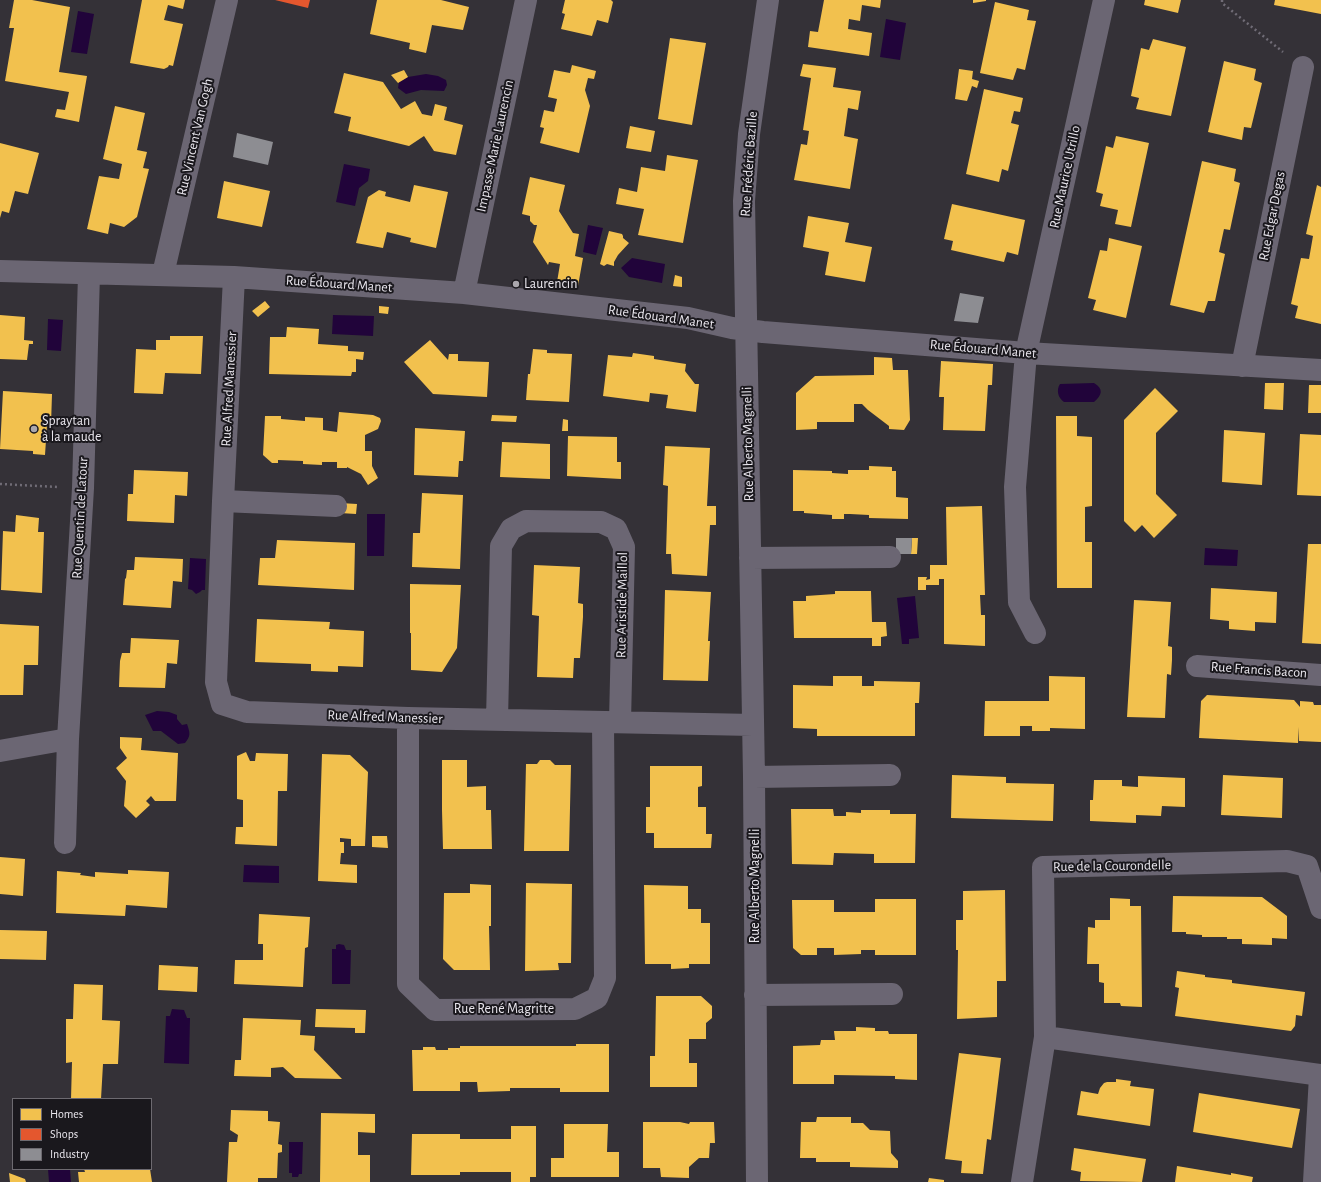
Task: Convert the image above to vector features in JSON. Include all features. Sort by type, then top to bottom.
[{"type":"street","name":"Rue Vincent Van Gogh","points":[[163,274],[227,0]]},
{"type":"street","name":"Impasse Marie Laurencin","points":[[464,293],[526,0]]},
{"type":"street","name":"Rue Frédéric Bazille","points":[[746,330],[744,202],[749,134],[768,0]]},
{"type":"street","name":"Rue Maurice Utrillo","points":[[1035,633],[1019,602],[1015,487],[1026,353],[1104,0]]},
{"type":"street","name":"Rue Edgar Degas","points":[[1242,366],[1303,67]]},
{"type":"street","name":"Rue Édouard Manet","points":[[0,271],[234,277],[464,293],[688,318],[746,330],[1026,353],[1321,370]]},
{"type":"street","name":"Rue Quentin de Latour","points":[[65,843],[68,739],[83,488],[89,274]]},
{"type":"street","name":"Rue Alfred Manessier","points":[[234,277],[216,682],[222,704],[247,712],[408,718],[753,725]]},
{"type":"street","name":"Rue Alberto Magnelli","points":[[746,330],[754,777],[757,1182]]},
{"type":"street","points":[[223,501],[336,506]]},
{"type":"street","name":"Rue Aristide Maillol","points":[[497,720],[501,546],[511,529],[526,521],[601,522],[616,529],[624,547],[612,722]]},
{"type":"street","points":[[750,558],[890,557]]},
{"type":"street","name":"Rue Francis Bacon","points":[[1197,666],[1321,674]]},
{"type":"street","name":"Rue René Magritte","points":[[408,718],[408,984],[435,1010],[575,1009],[597,998],[605,978],[612,722]]},
{"type":"street","points":[[0,751],[68,739]]},
{"type":"street","points":[[754,777],[890,776]]},
{"type":"street","name":"Rue de la Courondelle","points":[[1022,1182],[1045,1037],[1043,867],[1288,861],[1307,866],[1321,908]]},
{"type":"street","points":[[755,994],[892,994]]},
{"type":"street","points":[[1045,1037],[1320,1076],[1314,1182]]},
{"type":"path","points":[[1222,0],[1222,3],[1303,67]]},
{"type":"path","points":[[0,484],[83,488]]},
{"type":"shaded area","points":[[78,11],[94,14],[87,54],[71,52]]},
{"type":"shaded area","points":[[886,19],[906,23],[900,60],[880,57]]},
{"type":"shaded area","points":[[426,74],[438,76],[446,80],[447,85],[444,91],[421,90],[406,94],[398,88],[399,82],[408,77]]},
{"type":"shaded area","points":[[344,164],[370,169],[368,181],[359,188],[355,206],[336,202]]},
{"type":"shaded area","points":[[588,225],[603,228],[596,255],[583,252]]},
{"type":"shaded area","points":[[632,258],[665,264],[662,283],[629,277],[621,268]]},
{"type":"shaded area","points":[[333,315],[374,316],[373,336],[332,334]]},
{"type":"shaded area","points":[[48,319],[63,320],[61,351],[47,350]]},
{"type":"shaded area","points":[[1094,383],[1101,390],[1101,392],[1099,397],[1094,402],[1064,402],[1059,396],[1058,389],[1060,384]]},
{"type":"shaded area","points":[[367,514],[385,514],[384,556],[367,556]]},
{"type":"shaded area","points":[[1205,548],[1238,550],[1237,566],[1204,565]]},
{"type":"shaded area","points":[[190,558],[206,559],[205,590],[202,590],[196,594],[192,590],[188,589]]},
{"type":"shaded area","points":[[915,596],[919,638],[909,639],[909,644],[902,644],[897,598]]},
{"type":"shaded area","points":[[157,711],[169,712],[177,715],[177,719],[182,725],[187,724],[189,734],[185,743],[178,744],[161,731],[153,731],[145,715]]},
{"type":"shaded area","points":[[244,865],[279,866],[279,883],[243,882]]},
{"type":"shaded area","points":[[336,945],[344,945],[346,950],[351,950],[350,984],[332,984],[332,949],[336,949]]},
{"type":"shaded area","points":[[172,1009],[184,1010],[187,1018],[190,1018],[189,1064],[164,1063],[166,1016],[170,1016]]},
{"type":"shaded area","points":[[289,1142],[303,1142],[302,1174],[299,1174],[298,1177],[292,1177],[292,1173],[289,1173]]},
{"type":"shaded area","points":[[48,1170],[70,1170],[71,1182],[49,1182]]},
{"type":"building: Homes","points":[[14,0],[32,0],[70,7],[59,72],[87,76],[79,122],[55,117],[57,109],[65,110],[69,92],[5,81],[14,28],[9,28]]},
{"type":"building: Homes","points":[[142,0],[185,0],[183,9],[168,5],[164,20],[183,24],[173,66],[169,65],[164,69],[130,63]]},
{"type":"building: Homes","points":[[377,0],[441,0],[469,7],[463,30],[432,25],[426,53],[409,49],[410,43],[370,34]]},
{"type":"building: Homes","points":[[565,0],[611,0],[613,2],[608,23],[597,20],[592,36],[561,29],[565,14],[562,13]]},
{"type":"building: Homes","points":[[824,0],[881,0],[880,8],[862,5],[860,21],[849,19],[848,29],[872,33],[869,56],[808,47],[810,31],[818,32]]},
{"type":"building: Homes","points":[[973,0],[986,0],[986,1],[973,3]]},
{"type":"building: Homes","points":[[1145,0],[1181,0],[1178,13],[1144,5]]},
{"type":"building: Homes","points":[[1275,0],[1321,0],[1321,14],[1274,5]]},
{"type":"building: Homes","points":[[995,2],[1029,10],[1027,20],[1036,21],[1025,70],[1017,68],[1013,80],[980,73]]},
{"type":"building: Homes","points":[[670,38],[706,43],[692,125],[658,119]]},
{"type":"building: Homes","points":[[1153,39],[1186,47],[1171,116],[1136,109],[1139,98],[1131,96],[1141,48],[1149,50]]},
{"type":"building: Homes","points":[[1224,61],[1256,69],[1254,80],[1262,83],[1251,128],[1244,127],[1242,140],[1208,132]]},
{"type":"building: Homes","points":[[803,64],[836,68],[833,87],[861,91],[858,110],[848,108],[844,136],[858,139],[850,189],[794,180],[801,144],[807,145],[809,131],[803,130],[811,78],[800,76]]},
{"type":"building: Homes","points":[[572,65],[596,71],[594,79],[588,78],[585,90],[590,106],[579,153],[540,143],[544,128],[540,127],[544,110],[554,112],[557,99],[548,97],[554,70],[570,73]]},
{"type":"building: Homes","points":[[959,69],[973,71],[972,79],[979,81],[977,88],[972,86],[967,101],[955,99]]},
{"type":"building: Homes","points":[[404,70],[408,77],[398,83],[391,75]]},
{"type":"building: Homes","points":[[344,73],[383,82],[401,109],[415,101],[422,114],[432,116],[435,104],[447,107],[444,120],[463,125],[456,155],[434,151],[424,136],[409,146],[348,131],[351,117],[334,113]]},
{"type":"building: Homes","points":[[984,89],[1023,98],[1020,112],[1014,111],[1011,123],[1019,125],[1008,171],[1002,169],[999,182],[966,174]]},
{"type":"building: Homes","points":[[115,106],[145,113],[137,150],[147,152],[143,168],[149,169],[137,217],[124,227],[110,223],[108,234],[87,229],[99,176],[119,179],[122,164],[103,159]]},
{"type":"building: Homes","points":[[630,126],[655,131],[651,152],[626,148]]},
{"type":"building: Homes","points":[[1116,136],[1149,143],[1131,227],[1115,224],[1118,210],[1100,206],[1103,194],[1096,192],[1106,146],[1113,148]]},
{"type":"building: Homes","points":[[0,143],[39,153],[28,194],[15,191],[9,213],[2,211],[0,218]]},
{"type":"building: Homes","points":[[667,155],[698,160],[683,243],[638,235],[644,209],[616,204],[619,188],[637,192],[641,167],[665,171]]},
{"type":"building: Homes","points":[[1202,161],[1236,169],[1234,181],[1240,183],[1230,230],[1224,229],[1219,252],[1225,254],[1215,301],[1208,301],[1204,313],[1170,305]]},
{"type":"building: Homes","points":[[530,177],[565,185],[559,211],[573,233],[579,234],[575,256],[583,258],[578,286],[557,282],[560,264],[549,262],[548,265],[533,242],[537,225],[534,225],[530,221],[530,216],[522,214]]},
{"type":"building: Homes","points":[[224,181],[270,191],[262,227],[217,218]]},
{"type":"building: Homes","points":[[414,185],[448,192],[436,248],[410,242],[411,238],[387,232],[383,248],[356,243],[368,197],[379,190],[386,192],[385,196],[410,202]]},
{"type":"building: Homes","points":[[1317,185],[1321,187],[1321,324],[1295,318],[1298,306],[1291,304],[1301,258],[1309,259],[1313,236],[1306,234]]},
{"type":"building: Homes","points":[[952,204],[1025,220],[1018,255],[1007,252],[1004,262],[951,250],[953,241],[944,239]]},
{"type":"building: Homes","points":[[808,216],[849,223],[845,242],[872,247],[865,282],[825,275],[829,252],[803,247]]},
{"type":"building: Homes","points":[[609,231],[622,234],[623,238],[629,243],[618,255],[614,262],[614,266],[607,264],[604,266],[600,264]]},
{"type":"building: Homes","points":[[1109,238],[1142,246],[1126,318],[1093,310],[1096,300],[1088,298],[1100,250],[1107,251]]},
{"type":"building: Homes","points":[[675,275],[682,277],[682,287],[673,286]]},
{"type":"building: Homes","points":[[265,301],[270,307],[258,317],[252,311]]},
{"type":"building: Homes","points":[[379,306],[389,307],[388,314],[379,313]]},
{"type":"building: Homes","points":[[0,315],[25,317],[24,340],[33,341],[33,344],[29,344],[27,360],[0,359]]},
{"type":"building: Homes","points":[[287,327],[319,329],[318,344],[348,346],[348,351],[364,352],[363,360],[356,359],[356,372],[352,372],[351,376],[269,374],[270,337],[286,337]]},
{"type":"building: Homes","points":[[170,336],[203,336],[201,374],[165,373],[163,394],[134,393],[136,349],[156,350],[156,340],[170,340]]},
{"type":"building: Homes","points":[[430,340],[448,360],[449,354],[458,354],[458,361],[489,362],[487,397],[433,394],[404,362]]},
{"type":"building: Homes","points":[[533,349],[547,350],[547,353],[572,354],[569,402],[526,400],[528,374],[530,374]]},
{"type":"building: Homes","points":[[633,353],[654,356],[654,359],[686,364],[685,371],[695,384],[699,384],[696,412],[666,408],[668,395],[650,393],[649,402],[603,396],[608,355],[632,357]]},
{"type":"building: Homes","points":[[874,357],[892,358],[893,370],[908,370],[910,420],[904,430],[889,429],[889,426],[862,404],[854,404],[854,422],[817,422],[817,429],[796,430],[796,393],[815,376],[874,375]]},
{"type":"building: Homes","points":[[941,361],[993,364],[992,385],[988,385],[985,431],[943,430],[944,397],[939,397]]},
{"type":"building: Homes","points":[[1265,383],[1284,383],[1283,410],[1264,409]]},
{"type":"building: Homes","points":[[1309,385],[1321,385],[1321,413],[1308,413]]},
{"type":"building: Homes","points":[[1155,388],[1178,411],[1156,433],[1156,494],[1177,515],[1154,538],[1142,525],[1135,532],[1124,521],[1124,420]]},
{"type":"building: Homes","points":[[3,391],[52,394],[51,425],[47,425],[45,455],[33,454],[33,451],[0,449]]},
{"type":"building: Homes","points":[[339,412],[373,415],[380,418],[381,421],[378,429],[365,435],[365,451],[372,451],[372,466],[378,478],[368,485],[361,474],[347,467],[337,468],[337,462],[322,462],[322,465],[303,464],[303,461],[278,460],[278,463],[272,463],[263,455],[265,416],[281,416],[281,419],[305,421],[305,417],[323,418],[323,430],[337,432]]},
{"type":"building: Homes","points":[[492,415],[517,416],[516,422],[491,421]]},
{"type":"building: Homes","points":[[1056,416],[1077,416],[1077,436],[1092,437],[1092,506],[1085,507],[1085,542],[1092,542],[1092,588],[1057,588]]},
{"type":"building: Homes","points":[[563,419],[568,420],[568,431],[562,431]]},
{"type":"building: Homes","points":[[415,428],[465,431],[463,461],[459,461],[458,477],[414,475]]},
{"type":"building: Homes","points":[[1224,430],[1265,433],[1262,485],[1222,482]]},
{"type":"building: Homes","points":[[1300,434],[1321,435],[1321,496],[1297,495]]},
{"type":"building: Homes","points":[[568,436],[617,437],[617,462],[621,462],[621,479],[567,476]]},
{"type":"building: Homes","points":[[502,442],[550,444],[550,479],[500,477]]},
{"type":"building: Homes","points":[[665,446],[710,448],[707,506],[716,506],[716,525],[710,525],[707,576],[672,574],[671,554],[666,554],[668,486],[663,485]]},
{"type":"building: Homes","points":[[869,466],[892,467],[892,471],[896,471],[896,497],[908,498],[908,519],[869,518],[869,515],[844,514],[844,519],[832,519],[832,515],[793,511],[793,470],[832,471],[832,473],[848,474],[848,470],[869,470]]},
{"type":"building: Homes","points":[[134,470],[188,472],[187,496],[175,495],[174,523],[127,521],[128,494],[133,494]]},
{"type":"building: Homes","points":[[422,493],[463,495],[460,569],[412,567],[413,533],[420,533]]},
{"type":"building: Homes","points":[[340,503],[357,504],[356,514],[340,513]]},
{"type":"building: Homes","points":[[982,506],[985,595],[980,595],[981,615],[985,615],[985,646],[944,644],[944,579],[939,579],[939,585],[926,585],[926,590],[918,590],[918,577],[927,577],[926,580],[930,579],[930,565],[947,565],[946,507]]},
{"type":"building: Homes","points":[[16,515],[39,518],[38,532],[44,532],[42,593],[1,590],[3,531],[15,532]]},
{"type":"building: Homes","points":[[912,538],[918,538],[917,554],[911,554]]},
{"type":"building: Homes","points":[[277,540],[355,543],[354,590],[258,585],[260,558],[275,558]]},
{"type":"building: Homes","points":[[1308,544],[1321,544],[1321,644],[1302,643]]},
{"type":"building: Homes","points":[[135,557],[183,559],[182,582],[173,581],[171,608],[123,605],[127,570],[134,570]]},
{"type":"building: Homes","points":[[534,565],[580,567],[578,603],[583,604],[583,617],[580,658],[574,658],[573,678],[537,677],[539,616],[532,615]]},
{"type":"building: Homes","points":[[410,584],[461,585],[457,648],[442,672],[411,670]]},
{"type":"building: Homes","points":[[1211,588],[1277,592],[1276,623],[1255,622],[1255,631],[1229,629],[1229,621],[1210,619]]},
{"type":"building: Homes","points":[[665,590],[711,592],[708,641],[710,641],[708,681],[663,680]]},
{"type":"building: Homes","points":[[835,591],[871,591],[872,622],[886,622],[887,636],[881,637],[881,646],[872,646],[872,638],[794,638],[793,601],[806,601],[806,596],[835,594]]},
{"type":"building: Homes","points":[[1134,600],[1171,602],[1168,646],[1172,647],[1172,660],[1171,675],[1167,674],[1165,718],[1127,717]]},
{"type":"building: Homes","points":[[257,619],[330,622],[329,629],[364,631],[363,667],[338,666],[338,672],[311,671],[311,664],[255,662]]},
{"type":"building: Homes","points":[[0,624],[39,626],[38,665],[24,665],[23,695],[0,695]]},
{"type":"building: Homes","points":[[131,638],[179,640],[177,664],[167,663],[165,688],[119,687],[120,661],[122,653],[130,653]]},
{"type":"building: Homes","points":[[833,676],[862,676],[862,686],[874,686],[874,681],[920,682],[919,703],[915,703],[915,736],[817,736],[817,729],[793,728],[793,685],[833,686]]},
{"type":"building: Homes","points":[[1049,676],[1085,677],[1085,729],[1050,728],[1050,731],[1032,731],[1032,726],[1020,726],[1020,736],[984,736],[985,701],[1049,701]]},
{"type":"building: Homes","points":[[1207,695],[1294,700],[1300,707],[1300,701],[1313,702],[1314,705],[1321,705],[1321,742],[1299,741],[1299,727],[1298,743],[1199,738],[1201,701]]},
{"type":"building: Homes","points":[[120,737],[142,738],[141,750],[178,753],[176,801],[155,801],[151,796],[146,801],[150,805],[136,818],[124,806],[126,781],[116,768],[127,758],[120,748]]},
{"type":"building: Homes","points":[[246,752],[250,761],[255,761],[256,753],[288,754],[287,791],[278,791],[277,846],[235,844],[236,827],[243,827],[243,800],[237,799],[237,756]]},
{"type":"building: Homes","points":[[322,754],[350,755],[368,772],[365,846],[351,846],[351,839],[340,838],[340,842],[344,842],[344,853],[341,853],[340,864],[357,865],[357,883],[318,881]]},
{"type":"building: Homes","points":[[442,760],[467,760],[467,787],[486,786],[486,810],[491,810],[492,849],[443,849]]},
{"type":"building: Homes","points":[[540,760],[550,760],[555,765],[571,765],[569,851],[524,851],[526,764],[537,764]]},
{"type":"building: Homes","points":[[650,766],[702,766],[702,786],[698,787],[698,807],[706,807],[706,834],[712,834],[711,848],[654,848],[654,833],[646,833],[646,807],[650,807]]},
{"type":"building: Homes","points":[[952,775],[1006,777],[1006,783],[1054,784],[1053,821],[951,818]]},
{"type":"building: Homes","points":[[1223,775],[1283,778],[1282,818],[1221,815]]},
{"type":"building: Homes","points":[[1138,776],[1185,778],[1185,807],[1162,806],[1161,816],[1136,815],[1136,823],[1090,821],[1090,800],[1093,800],[1094,780],[1122,780],[1122,786],[1138,787]]},
{"type":"building: Homes","points":[[791,809],[833,809],[834,816],[846,816],[846,812],[861,813],[861,810],[890,810],[890,814],[916,814],[915,863],[874,863],[874,854],[834,853],[833,865],[792,864]]},
{"type":"building: Homes","points":[[372,836],[387,836],[388,848],[372,847]]},
{"type":"building: Homes","points":[[0,857],[25,859],[23,896],[0,894]]},
{"type":"building: Homes","points":[[128,870],[169,872],[167,908],[126,905],[125,916],[56,913],[57,871],[81,873],[80,875],[95,877],[95,872],[128,874]]},
{"type":"building: Homes","points":[[526,883],[572,884],[571,963],[558,963],[559,970],[525,971]]},
{"type":"building: Homes","points":[[470,884],[491,885],[491,926],[489,926],[490,970],[454,970],[443,959],[444,893],[470,893]]},
{"type":"building: Homes","points":[[644,885],[688,886],[688,909],[701,909],[701,923],[710,923],[710,964],[689,964],[689,968],[671,969],[671,964],[645,964]]},
{"type":"building: Homes","points":[[1005,890],[1006,981],[997,981],[997,1017],[957,1019],[958,950],[956,950],[956,920],[963,920],[963,891]]},
{"type":"building: Homes","points":[[1173,896],[1262,897],[1287,916],[1287,939],[1272,938],[1272,945],[1242,944],[1242,939],[1227,939],[1227,937],[1202,937],[1202,935],[1186,934],[1186,932],[1172,932]]},
{"type":"building: Homes","points":[[1110,898],[1130,899],[1130,906],[1141,906],[1142,1007],[1121,1006],[1120,1003],[1104,1003],[1104,983],[1099,982],[1099,964],[1087,964],[1088,927],[1095,928],[1095,920],[1110,920]]},
{"type":"building: Homes","points":[[875,899],[916,899],[916,955],[875,955],[875,950],[861,950],[861,954],[834,955],[834,948],[817,948],[817,955],[801,955],[793,948],[792,900],[834,900],[834,912],[875,912]]},
{"type":"building: Homes","points":[[259,914],[310,917],[308,947],[305,948],[303,987],[234,984],[235,960],[263,960],[263,944],[258,944]]},
{"type":"building: Homes","points":[[0,930],[47,931],[46,960],[0,959]]},
{"type":"building: Homes","points":[[159,965],[198,967],[197,992],[158,990]]},
{"type":"building: Homes","points":[[1177,971],[1205,975],[1205,977],[1232,980],[1232,983],[1305,992],[1302,1016],[1296,1015],[1295,1026],[1291,1031],[1175,1016],[1179,988],[1175,987]]},
{"type":"building: Homes","points":[[74,984],[103,985],[102,1020],[120,1021],[118,1064],[103,1064],[101,1098],[71,1098],[72,1062],[66,1063],[66,1019],[73,1019]]},
{"type":"building: Homes","points":[[656,996],[701,996],[712,1006],[712,1018],[706,1023],[706,1039],[689,1039],[689,1063],[697,1063],[697,1087],[650,1087],[650,1056],[655,1056]]},
{"type":"building: Homes","points":[[316,1009],[366,1010],[365,1033],[355,1033],[355,1028],[315,1027]]},
{"type":"building: Homes","points":[[243,1018],[301,1020],[300,1035],[315,1036],[314,1050],[342,1079],[295,1078],[283,1067],[271,1068],[271,1077],[234,1076],[235,1060],[241,1060]]},
{"type":"building: Homes","points":[[856,1027],[875,1028],[875,1031],[888,1031],[889,1034],[917,1034],[917,1080],[895,1079],[895,1076],[834,1075],[834,1084],[793,1084],[793,1046],[820,1045],[821,1040],[835,1040],[834,1031],[856,1031]]},
{"type":"building: Homes","points":[[576,1044],[609,1044],[609,1092],[560,1092],[560,1088],[510,1088],[510,1091],[478,1092],[477,1082],[460,1082],[460,1091],[413,1091],[412,1050],[423,1050],[423,1047],[435,1047],[436,1050],[448,1050],[448,1048],[460,1048],[460,1046],[576,1046]]},
{"type":"building: Homes","points":[[959,1053],[1001,1058],[991,1140],[987,1139],[983,1174],[961,1173],[962,1161],[945,1159]]},
{"type":"building: Homes","points":[[1116,1079],[1131,1081],[1130,1086],[1154,1089],[1150,1126],[1077,1115],[1081,1091],[1098,1094],[1104,1083],[1116,1082]]},
{"type":"building: Homes","points":[[1199,1093],[1300,1109],[1292,1148],[1193,1132]]},
{"type":"building: Homes","points":[[231,1110],[268,1111],[268,1121],[280,1122],[278,1144],[282,1145],[282,1152],[278,1153],[277,1178],[258,1178],[258,1182],[227,1182],[229,1142],[237,1142],[238,1135],[230,1130]]},
{"type":"building: Homes","points":[[321,1113],[375,1114],[375,1133],[358,1132],[358,1155],[370,1155],[370,1182],[320,1182]]},
{"type":"building: Homes","points":[[817,1117],[851,1117],[851,1123],[863,1123],[870,1130],[890,1131],[891,1153],[898,1161],[898,1168],[850,1167],[850,1162],[816,1162],[816,1158],[800,1158],[801,1122],[816,1122]]},
{"type":"building: Homes","points":[[643,1122],[680,1122],[689,1124],[690,1122],[714,1122],[715,1143],[710,1143],[709,1158],[699,1158],[689,1167],[689,1178],[661,1177],[660,1168],[643,1168]]},
{"type":"building: Homes","points":[[564,1124],[608,1124],[607,1152],[619,1152],[619,1177],[551,1177],[551,1158],[564,1158]]},
{"type":"building: Homes","points":[[511,1126],[536,1126],[536,1177],[530,1177],[530,1182],[511,1182],[511,1172],[460,1172],[460,1175],[411,1175],[412,1134],[460,1134],[460,1139],[511,1139]]},
{"type":"building: Homes","points":[[1074,1148],[1146,1159],[1142,1182],[1080,1181],[1081,1172],[1071,1170]]},
{"type":"building: Homes","points":[[1177,1166],[1253,1177],[1252,1182],[1175,1182]]},
{"type":"building: Homes","points":[[84,1170],[150,1170],[152,1182],[79,1182],[78,1172],[85,1172]]},
{"type":"building: Homes","points":[[9,1173],[25,1179],[26,1182],[10,1182]]},
{"type":"building: Homes","points":[[929,1178],[944,1180],[944,1182],[928,1182]]},
{"type":"building: Shops","points":[[275,0],[310,0],[308,8]]},
{"type":"building: Industry","points":[[237,133],[273,142],[268,165],[233,157]]},
{"type":"building: Industry","points":[[960,293],[984,297],[978,323],[954,321]]},
{"type":"building: Industry","points":[[896,538],[912,538],[911,554],[896,554]]},
{"type":"place","name":"Laurencin","points":[[516,284]]},
{"type":"place","name":"Spraytan à la maude","points":[[34,429]]}]
